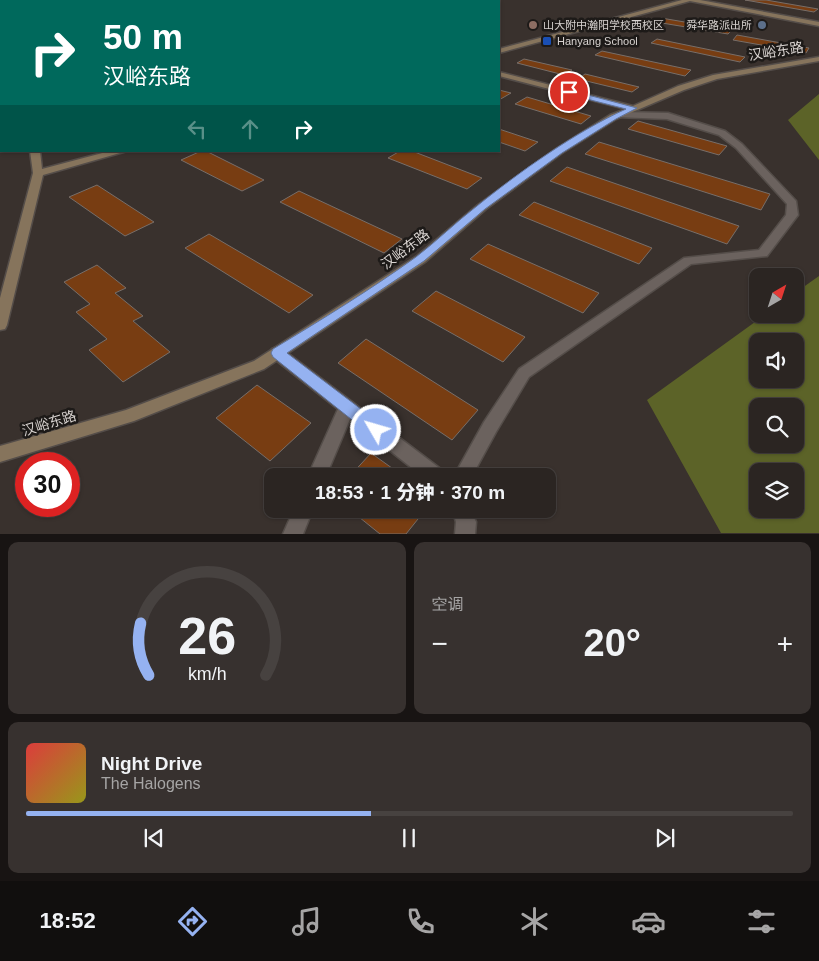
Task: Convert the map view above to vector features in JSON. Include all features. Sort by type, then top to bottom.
[{"type":"street","points":[[500,51],[688,0]]},
{"type":"street","points":[[692,0],[819,24]]},
{"type":"street","points":[[711,0],[819,20]]},
{"type":"street","name":"汉峪东路","points":[[0,454],[128,416],[259,365],[344,311],[420,259],[482,207],[559,151],[633,108],[681,88],[716,77],[819,59]]},
{"type":"street","points":[[500,74],[633,108]]},
{"type":"street","points":[[467,468],[490,427],[524,373],[688,261],[763,254],[792,215],[792,203],[738,146],[722,133],[668,116],[619,115]]},
{"type":"street","points":[[0,325],[38,173],[36,152]]},
{"type":"street","points":[[38,173],[118,152]]},
{"type":"street","points":[[277,353],[426,468]]},
{"type":"street","points":[[320,468],[347,407]]},
{"type":"street","points":[[293,534],[299,518]]},
{"type":"street","points":[[464,518],[465,534]]},
{"type":"green space","points":[[819,94],[819,160],[788,120]]},
{"type":"green space","points":[[819,276],[819,533],[721,533],[647,400],[754,323],[804,323],[804,287]]},
{"type":"building","points":[[745,0],[766,0],[818,9],[814,12]]},
{"type":"building","points":[[661,18],[732,30],[728,34],[656,22]]},
{"type":"building","points":[[737,35],[809,48],[806,53],[733,40]]},
{"type":"building","points":[[657,39],[745,57],[740,62],[651,43]]},
{"type":"building","points":[[602,51],[691,70],[685,76],[595,55]]},
{"type":"building","points":[[524,59],[572,70],[564,75],[517,63]]},
{"type":"building","points":[[585,74],[639,87],[632,92],[578,79]]},
{"type":"building","points":[[500,90],[511,93],[500,99]]},
{"type":"building","points":[[527,97],[591,116],[581,124],[515,104]]},
{"type":"building","points":[[638,121],[727,146],[719,155],[628,129]]},
{"type":"building","points":[[500,129],[538,142],[525,151],[500,142]]},
{"type":"building","points":[[599,142],[770,194],[761,210],[585,154]]},
{"type":"building","points":[[199,152],[208,152],[264,180],[242,191],[181,160]]},
{"type":"building","points":[[398,152],[415,152],[482,178],[467,189],[388,158]]},
{"type":"building","points":[[567,167],[739,226],[727,244],[550,181]]},
{"type":"building","points":[[97,185],[154,222],[125,236],[69,197]]},
{"type":"building","points":[[299,191],[402,239],[384,253],[280,202]]},
{"type":"building","points":[[534,202],[652,248],[639,264],[519,215]]},
{"type":"building","points":[[209,234],[313,295],[289,313],[185,248]]},
{"type":"building","points":[[488,244],[599,293],[583,313],[470,259]]},
{"type":"building","points":[[97,265],[126,288],[115,293],[143,316],[133,321],[170,352],[123,382],[89,350],[107,339],[76,312],[90,304],[64,282]]},
{"type":"building","points":[[436,291],[525,337],[503,362],[412,311]]},
{"type":"building","points":[[366,339],[478,410],[452,440],[338,363]]},
{"type":"building","points":[[257,385],[311,423],[270,461],[216,418]]},
{"type":"building","points":[[371,453],[392,468],[357,468]]},
{"type":"building","points":[[360,518],[419,518],[406,534],[380,534]]},
{"type":"place","name":"山大附中瀚阳学校西校区","points":[[533,25]]},
{"type":"place","name":"舜华路派出所","points":[[762,25]]},
{"type":"place","name":"Hanyang School","points":[[547,41]]},
{"type":"route","points":[[376,430],[277,353],[344,311],[420,259],[482,207],[559,151],[613,117],[633,108],[569,92]]}]
